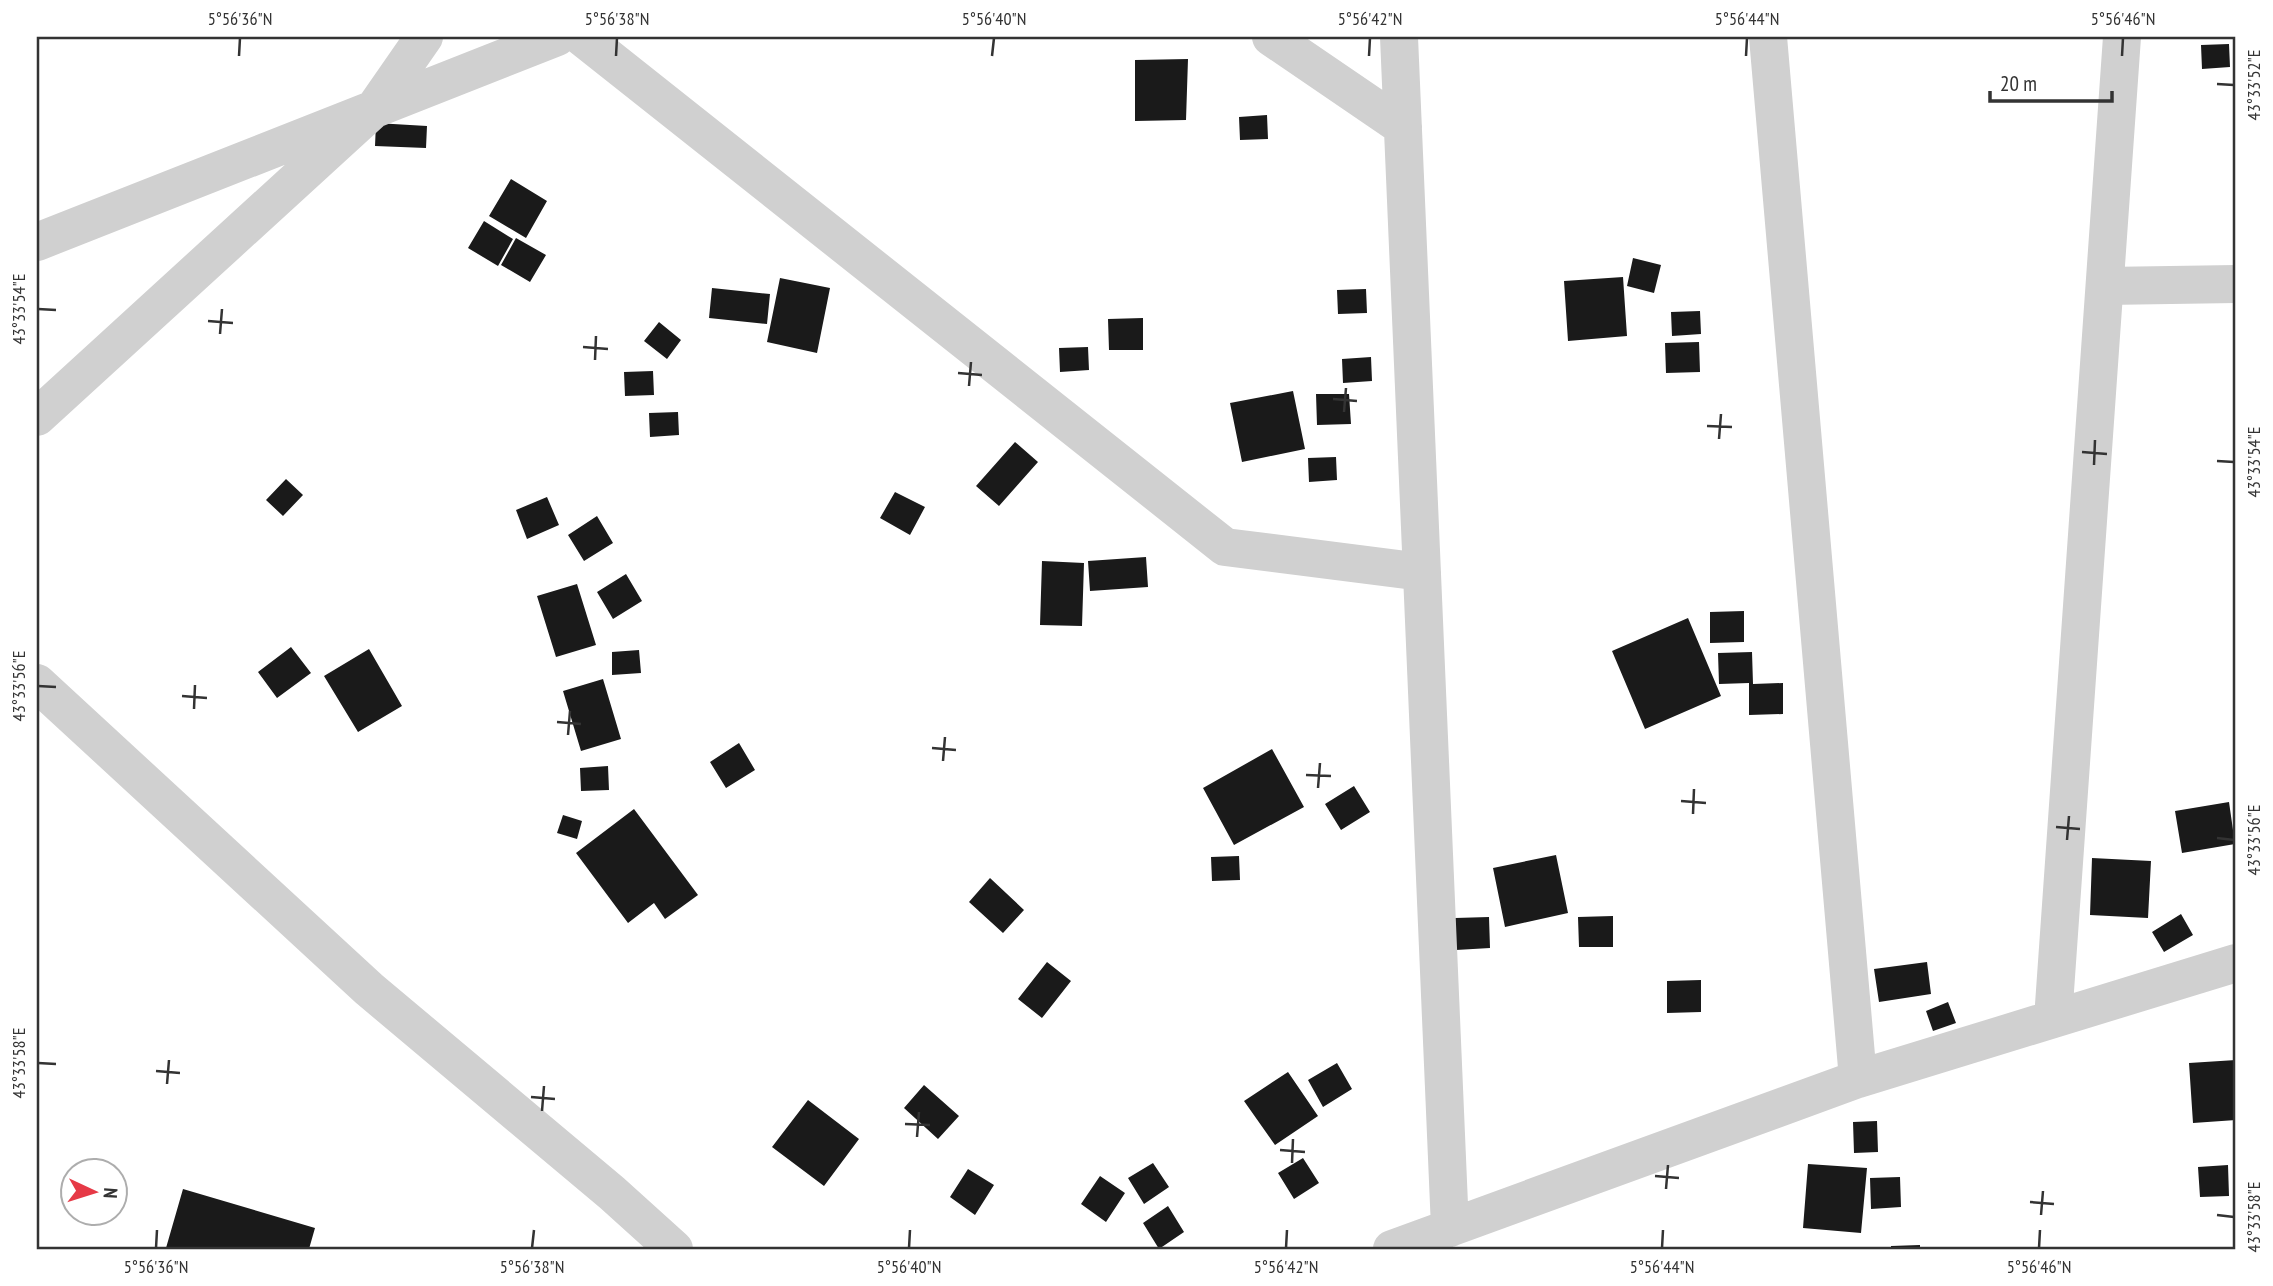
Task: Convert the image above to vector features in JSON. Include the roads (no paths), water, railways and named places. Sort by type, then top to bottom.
[{"type":"street","points":[[37,417],[374,109],[424,37]]},
{"type":"street","points":[[37,242],[557,37]]},
{"type":"street","points":[[582,37],[1225,547],[1422,572]]},
{"type":"street","points":[[1271,37],[1403,127]]},
{"type":"street","points":[[1399,37],[1450,1228]]},
{"type":"street","points":[[1768,37],[1858,1079]]},
{"type":"street","points":[[2053,1019],[2122,37]]},
{"type":"street","points":[[2105,286],[2236,284]]},
{"type":"street","points":[[37,683],[369,989],[612,1193],[674,1249]]},
{"type":"street","points":[[1392,1249],[1858,1079],[2236,963]]}]
